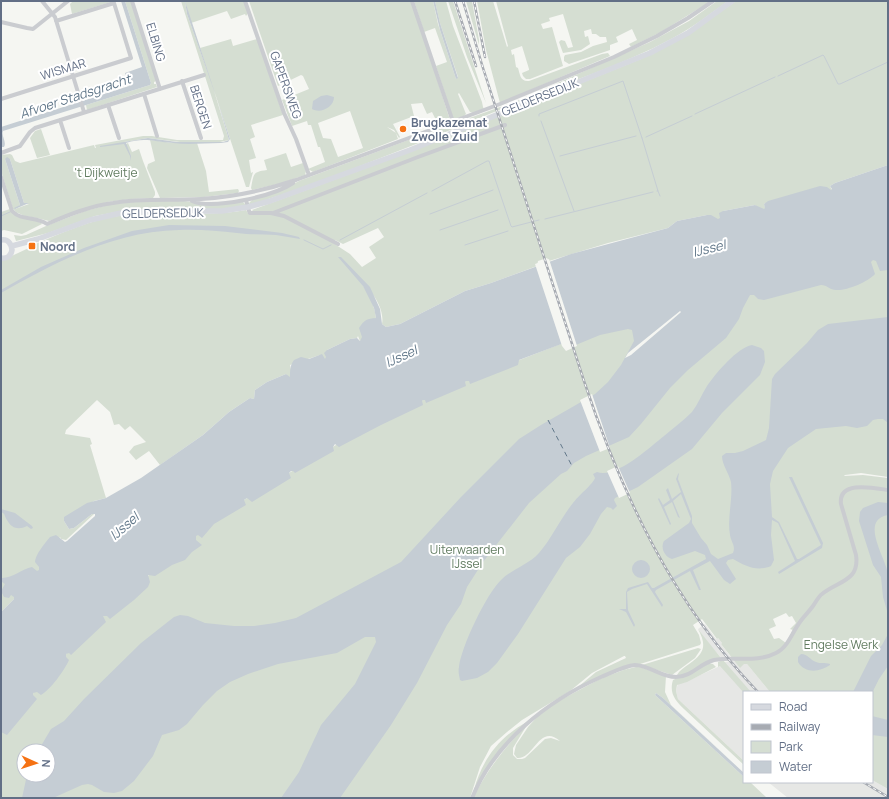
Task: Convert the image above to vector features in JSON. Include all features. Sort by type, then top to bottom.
[{"type":"main road","name":"GELDERSEDIJK","points":[[12,246],[38,239],[90,220],[121,213],[156,211],[209,212],[233,210],[282,197],[410,150],[650,53],[688,33],[732,1]]},
{"type":"main road","points":[[1,240],[7,240],[12,246],[9,256],[6,258],[1,258]]},
{"type":"street","points":[[42,1],[56,21],[84,111]]},
{"type":"street","points":[[1,22],[32,29],[68,1]]},
{"type":"street","name":"ELBING","points":[[132,1],[160,89]]},
{"type":"street","name":"GAPERSWEG","points":[[245,1],[280,102],[299,145],[309,175]]},
{"type":"street","points":[[412,1],[453,122]]},
{"type":"street","name":"GELDERSEDIJK","points":[[1,177],[12,211],[21,217],[41,220],[46,224],[75,213],[112,203],[139,200],[190,200],[242,194],[268,188],[296,180],[500,104],[636,46],[673,27],[713,1]]},
{"type":"street","name":"WISMAR","points":[[1,99],[130,59],[114,3],[56,21]]},
{"type":"street","points":[[1,152],[20,146],[34,128],[84,111],[204,75]]},
{"type":"street","name":"BERGEN","points":[[182,81],[200,138]]},
{"type":"street","points":[[144,94],[157,136]]},
{"type":"street","points":[[108,105],[119,138]]},
{"type":"street","points":[[60,120],[69,148]]},
{"type":"street","name":"GELDERSEDIJK","points":[[273,213],[411,159],[505,125]]},
{"type":"street","name":"GELDERSEDIJK","points":[[190,200],[214,203],[246,200],[273,192],[292,184],[296,180]]},
{"type":"street","points":[[246,200],[248,207]]},
{"type":"street","name":"GELDERSEDIJK","points":[[248,207],[249,211],[252,213],[273,213],[284,216],[338,244]]},
{"type":"street","points":[[472,798],[485,773],[500,752],[540,712],[572,692],[609,673],[634,665],[643,666],[669,676],[681,677],[708,662],[722,659],[752,659],[773,655],[784,648],[799,624],[820,596],[846,580],[855,570],[857,561],[856,554],[841,504],[842,494],[848,489],[857,487],[888,490]]},
{"type":"shaded area","points":[[705,624],[716,639],[718,638],[722,643],[721,644],[733,660],[723,660],[710,645],[698,629]]},
{"type":"shaded area","points":[[735,661],[747,664],[769,691],[743,691],[743,760],[678,699],[676,691],[678,683],[683,683],[720,666],[724,662]]},
{"type":"shaded area","points":[[873,781],[888,789],[888,798],[788,798],[769,783],[873,783]]},
{"type":"green space","points":[[73,1],[114,1],[72,14],[70,4]]},
{"type":"green space","points":[[125,1],[131,1],[156,81],[154,84],[156,84],[157,87],[87,110],[86,105],[150,85],[151,83]]},
{"type":"green space","name":"'t Dijkweitje","points":[[181,1],[185,1],[187,14],[212,84],[229,140],[220,142],[180,142],[148,138],[124,142],[126,144],[128,143],[132,152],[139,149],[155,192],[153,198],[107,202],[49,221],[19,215],[13,209],[1,171],[1,155],[10,154],[15,161],[20,163],[94,145],[96,148],[95,145],[143,136],[177,140],[223,140],[224,136]],"holes":[[[5,159],[10,159],[24,203],[29,204],[15,209],[20,205]]]},
{"type":"green space","points":[[185,1],[244,1],[248,13],[246,16],[245,14],[231,19],[227,11],[191,23]]},
{"type":"green space","points":[[249,1],[412,1],[450,120],[439,126],[432,112],[427,114],[422,103],[411,104],[414,116],[393,124],[400,137],[399,138],[396,133],[398,139],[313,172],[308,169],[325,162],[320,147],[318,147],[311,125],[308,125],[307,121],[292,126],[282,100],[309,89],[303,76],[301,75],[278,86]],"holes":[[[350,111],[363,148],[338,157],[331,139],[323,138],[318,123]]]},
{"type":"green space","points":[[414,1],[433,1],[438,24],[456,79],[458,77],[440,23],[435,1],[446,1],[453,26],[484,109],[473,113],[470,112],[459,93],[458,94],[466,114],[455,119],[453,118],[436,66],[447,62],[435,28],[424,32]]},
{"type":"green space","points":[[448,1],[453,1],[486,103],[467,57]]},
{"type":"green space","points":[[466,1],[472,1],[479,45]]},
{"type":"green space","points":[[477,1],[493,1],[507,47],[508,46],[496,1],[711,1],[661,32],[631,47],[629,44],[637,40],[632,29],[616,37],[618,42],[610,45],[610,50],[569,64],[564,61],[565,55],[581,52],[593,46],[607,42],[606,37],[600,37],[596,34],[592,34],[591,29],[584,31],[585,37],[588,36],[590,44],[581,50],[563,53],[559,42],[561,40],[565,41],[568,48],[573,47],[563,14],[549,18],[550,21],[541,24],[543,29],[552,27],[563,66],[530,79],[526,79],[522,73],[529,69],[522,46],[511,50],[512,55],[514,54],[516,67],[518,68],[522,79],[529,81],[602,54],[608,53],[610,56],[500,103],[486,50]]},
{"type":"green space","points":[[717,1],[728,1],[680,34],[635,57],[351,169],[284,194],[250,205],[249,203],[252,200],[288,187],[299,181],[517,101],[650,42],[689,21]]},
{"type":"green space","points":[[736,1],[888,1],[888,165],[835,183],[830,186],[832,190],[766,203],[764,204],[766,210],[762,211],[755,205],[723,211],[721,220],[707,215],[677,221],[668,228],[608,243],[549,261],[547,258],[538,261],[537,266],[465,291],[400,324],[386,327],[382,324],[382,316],[377,300],[349,266],[366,290],[375,311],[376,318],[364,325],[363,339],[360,341],[358,336],[357,338],[350,339],[327,350],[328,358],[324,360],[320,355],[290,365],[294,378],[290,381],[286,374],[267,382],[255,390],[254,399],[250,398],[229,412],[203,435],[160,465],[149,451],[136,460],[129,452],[134,446],[146,442],[130,426],[125,430],[119,424],[114,425],[110,412],[97,400],[66,430],[65,434],[90,438],[92,444],[90,445],[106,498],[94,501],[64,521],[69,529],[74,528],[94,514],[66,540],[61,539],[60,537],[40,570],[14,596],[14,599],[1,612],[1,261],[66,231],[112,217],[139,213],[200,214],[246,210],[248,213],[254,212],[252,210],[407,153],[641,59],[709,20]],"holes":[[[378,228],[384,237],[369,247],[376,258],[362,267],[350,254],[333,243],[335,240],[343,244]]]},
{"type":"green space","points":[[231,39],[233,46],[257,39],[283,115],[251,125],[255,137],[250,139],[256,158],[249,160],[251,173],[253,172],[249,187],[246,187],[200,48]]},
{"type":"green space","points":[[41,129],[50,155],[37,158],[30,138],[35,131]]},
{"type":"green space","points":[[150,140],[173,143],[197,143],[206,171],[209,192],[238,189],[238,193],[204,197],[160,198],[147,168],[148,164],[155,161]]},
{"type":"green space","points":[[286,153],[291,167],[303,163],[306,171],[305,175],[282,183],[252,190],[251,188],[254,174],[267,170],[264,160]]},
{"type":"green space","points":[[144,201],[184,201],[198,203],[243,202],[246,205],[225,209],[116,212],[95,216],[48,233],[16,241],[14,235],[26,235],[85,211],[112,204]]},
{"type":"green space","points":[[10,209],[42,224],[22,234],[4,230],[1,231],[1,212]]},
{"type":"green space","name":"Uiterwaarden IJssel","points":[[888,254],[888,477],[861,473],[844,476],[863,475],[888,478],[888,789],[873,781],[873,691],[769,691],[747,664],[744,664],[740,668],[702,619],[693,625],[699,635],[700,645],[637,665],[578,687],[596,672],[626,658],[624,656],[592,673],[570,691],[522,720],[491,746],[480,767],[470,798],[1,798],[1,730],[66,654],[104,615],[196,533],[247,498],[336,445],[423,400],[468,380],[563,343]],"holes":[[[786,613],[789,617],[792,616],[796,623],[790,629],[793,630],[786,643],[779,638],[774,639],[769,629],[776,626],[773,619]]]},
{"type":"green space","points":[[698,629],[721,658],[685,675],[677,675],[700,655],[703,644],[702,637]]},
{"type":"green space","points":[[698,648],[701,649],[695,658],[672,675],[642,665]]},
{"type":"green space","points":[[723,660],[750,691],[743,692],[720,666],[718,667],[718,662]]},
{"type":"green space","points":[[708,663],[713,664],[716,667],[687,682],[677,685],[676,691],[678,699],[743,760],[743,764],[684,709],[672,693],[673,680]]},
{"type":"green space","points":[[640,667],[666,676],[665,692],[671,705],[737,766],[663,698],[656,693],[655,695],[743,776],[743,783],[751,783],[767,798],[473,798],[497,759],[527,725],[513,748],[513,755],[517,759],[525,758],[545,739],[551,738],[560,741],[553,737],[547,736],[542,739],[528,754],[517,758],[514,754],[516,745],[528,727],[538,716],[553,704],[598,680],[619,671]]},
{"type":"green space","points":[[529,721],[505,744],[474,790],[482,768],[494,749],[510,733]]},
{"type":"water","points":[[121,1],[125,1],[151,83],[150,85],[3,131],[5,145],[2,147],[1,127],[129,86],[125,73],[142,67]]},
{"type":"water","points":[[185,1],[216,97],[187,14]]},
{"type":"water","points":[[433,1],[435,1],[440,23],[458,78],[456,79],[440,30]]},
{"type":"water","points":[[327,95],[334,97],[332,104],[329,107],[319,111],[312,109],[313,101],[321,96]]},
{"type":"water","points":[[217,100],[230,139],[228,142],[185,144],[144,140],[133,141],[126,143],[131,156],[130,161],[130,156],[124,144],[100,147],[148,138],[177,142],[223,142],[229,140]]},
{"type":"water","points":[[7,157],[10,159],[24,203],[29,203],[15,209],[14,208],[20,205],[5,159]]},
{"type":"water","name":"IJssel","points":[[888,165],[888,270],[880,271],[876,261],[873,260],[871,262],[875,274],[862,283],[851,287],[836,290],[821,285],[764,300],[758,299],[754,295],[750,295],[739,319],[726,338],[688,370],[670,388],[629,437],[574,463],[567,471],[561,474],[529,503],[483,562],[467,587],[461,604],[447,625],[417,683],[391,725],[340,798],[281,798],[299,772],[321,725],[355,684],[376,642],[375,637],[365,637],[337,653],[278,664],[230,682],[217,691],[187,724],[179,730],[162,735],[153,756],[134,781],[122,791],[114,793],[104,792],[88,784],[82,785],[53,798],[22,798],[25,783],[56,783],[56,743],[43,743],[51,729],[64,721],[84,699],[141,643],[174,617],[180,615],[188,616],[205,623],[234,626],[254,626],[296,618],[401,562],[461,497],[519,439],[595,394],[608,382],[621,365],[634,341],[632,330],[628,329],[600,335],[566,349],[564,343],[519,360],[518,365],[470,384],[469,381],[466,381],[466,386],[426,403],[425,400],[423,400],[423,405],[339,447],[335,444],[333,447],[334,451],[295,473],[291,471],[289,473],[291,478],[252,502],[247,498],[244,500],[246,505],[214,524],[202,538],[198,535],[196,536],[196,540],[202,545],[192,552],[185,560],[172,565],[155,576],[148,575],[150,582],[148,587],[134,600],[110,619],[107,616],[103,616],[106,622],[71,655],[69,653],[66,654],[66,657],[69,660],[53,684],[41,695],[37,692],[33,693],[37,699],[7,735],[1,732],[1,612],[14,599],[11,595],[9,598],[4,597],[1,591],[5,584],[2,582],[2,578],[10,577],[32,567],[37,571],[39,570],[35,559],[50,537],[56,535],[65,542],[67,541],[95,516],[95,514],[92,514],[74,528],[69,529],[64,521],[64,517],[87,503],[106,498],[141,478],[203,435],[229,412],[250,398],[254,399],[255,390],[267,382],[286,374],[290,377],[290,370],[294,360],[301,357],[309,359],[322,354],[325,359],[326,357],[324,353],[327,350],[350,339],[357,338],[360,341],[362,337],[359,328],[366,320],[376,318],[374,308],[363,286],[338,257],[341,257],[370,287],[380,309],[382,324],[386,327],[400,324],[465,291],[571,254],[668,228],[677,221],[707,215],[711,215],[718,219],[720,218],[719,213],[723,211],[755,205],[764,209],[764,204],[768,201],[820,186],[827,187],[831,190],[832,189],[830,186]]},
{"type":"water","points":[[169,225],[225,226],[282,233],[299,237],[300,239],[276,235],[193,230],[155,232],[132,236],[87,250],[43,270],[1,293],[1,290],[41,267],[84,248],[132,231]]},
{"type":"water","points":[[888,317],[888,423],[883,419],[878,419],[873,420],[867,426],[857,428],[846,426],[816,429],[788,448],[773,471],[770,484],[772,517],[779,522],[797,559],[821,545],[789,477],[792,477],[823,543],[822,548],[779,574],[778,572],[795,561],[778,523],[772,520],[771,535],[774,560],[771,566],[766,568],[756,568],[747,566],[733,559],[728,560],[726,563],[736,579],[730,584],[724,580],[710,561],[693,570],[701,590],[699,590],[690,571],[656,590],[655,592],[663,605],[662,607],[647,584],[632,589],[627,592],[628,610],[635,625],[634,627],[626,612],[619,609],[626,609],[626,592],[628,588],[648,582],[652,588],[654,588],[706,559],[705,555],[695,551],[672,559],[667,556],[663,549],[664,541],[689,523],[691,519],[681,494],[673,501],[680,518],[678,517],[672,502],[664,507],[671,524],[670,525],[658,499],[659,498],[663,505],[670,500],[666,490],[668,488],[672,499],[681,492],[676,479],[678,474],[679,473],[678,479],[692,516],[692,523],[707,545],[711,554],[718,559],[733,553],[734,546],[729,529],[731,482],[723,463],[722,456],[726,453],[743,451],[766,440],[769,428],[772,379],[775,374],[807,343],[818,330],[828,324]]},
{"type":"water","points":[[752,345],[761,348],[764,351],[765,362],[760,375],[722,413],[692,449],[638,487],[615,498],[614,500],[617,506],[613,510],[607,507],[580,547],[566,558],[518,634],[497,663],[488,672],[477,678],[462,681],[460,680],[459,669],[464,647],[469,634],[489,596],[505,576],[530,561],[539,553],[568,509],[594,481],[595,478],[593,474],[597,472],[605,473],[614,471],[623,467],[650,447],[692,412],[707,386],[727,362],[740,351]]},
{"type":"water","points":[[878,502],[888,503],[888,515],[880,518],[875,524],[875,532],[876,540],[888,574],[888,614],[883,597],[881,577],[873,565],[859,521],[860,512],[863,508]]},
{"type":"water","points":[[1,509],[15,513],[33,528],[31,529],[27,526],[21,528],[13,527],[1,512]]},
{"type":"water","points":[[641,560],[647,563],[650,569],[647,575],[641,578],[635,575],[632,569],[635,563]]},
{"type":"water","points":[[888,634],[888,666],[873,691],[854,691],[871,656],[882,645]]},
{"type":"water","points":[[801,654],[816,662],[828,663],[830,665],[813,671],[805,669],[798,662],[798,657]]},
{"type":"water","points":[[656,693],[663,698],[743,772],[743,776],[655,695]]},
{"type":"water","points":[[873,716],[888,720],[888,737],[873,735]]},
{"type":"pier","points":[[549,259],[577,346],[566,351],[562,346],[535,264]]},
{"type":"pier","points":[[680,311],[680,313],[631,355],[625,358],[628,353]]},
{"type":"pier","points":[[592,394],[610,448],[600,452],[580,400]]},
{"type":"pier","points":[[618,466],[630,493],[619,498],[607,471]]},
{"type":"waterway","points":[[778,76],[823,55],[838,84],[840,84],[888,62]]},
{"type":"waterway","points":[[695,114],[775,77]]},
{"type":"waterway","points":[[539,116],[539,114],[623,81],[642,138]]},
{"type":"waterway","points":[[646,137],[692,116]]},
{"type":"waterway","points":[[541,121],[574,211]]},
{"type":"waterway","points":[[560,156],[636,136]]},
{"type":"waterway","points":[[642,138],[657,191]]},
{"type":"waterway","points":[[432,191],[489,161],[511,226],[539,220]]},
{"type":"waterway","points":[[430,214],[493,190]]},
{"type":"waterway","points":[[658,191],[660,196]]},
{"type":"waterway","points":[[545,219],[653,192]]},
{"type":"waterway","points":[[340,240],[427,193]]},
{"type":"waterway","points":[[440,230],[498,210]]},
{"type":"waterway","name":"Afvoer Stadsgracht","points":[[1,216],[10,212]]},
{"type":"waterway","points":[[465,245],[508,231]]},
{"type":"waterway","points":[[304,240],[323,249],[331,245]]},
{"type":"ferry route","points":[[548,420],[572,466]]},
{"type":"railway","points":[[455,1],[476,66]]},
{"type":"railway","points":[[463,1],[483,68],[584,381],[615,465],[654,547],[676,585],[701,623],[728,658],[757,691]]},
{"type":"railway","points":[[474,1],[485,57]]},
{"type":"railway","points":[[865,783],[888,797]]},
{"type":"place","name":"Brugkazemat Zwolle Zuid","points":[[403,129]]},
{"type":"place","name":"Noord","points":[[32,246]]},
{"type":"park label","name":"Engelse Werk","points":[[841,644]]}]
